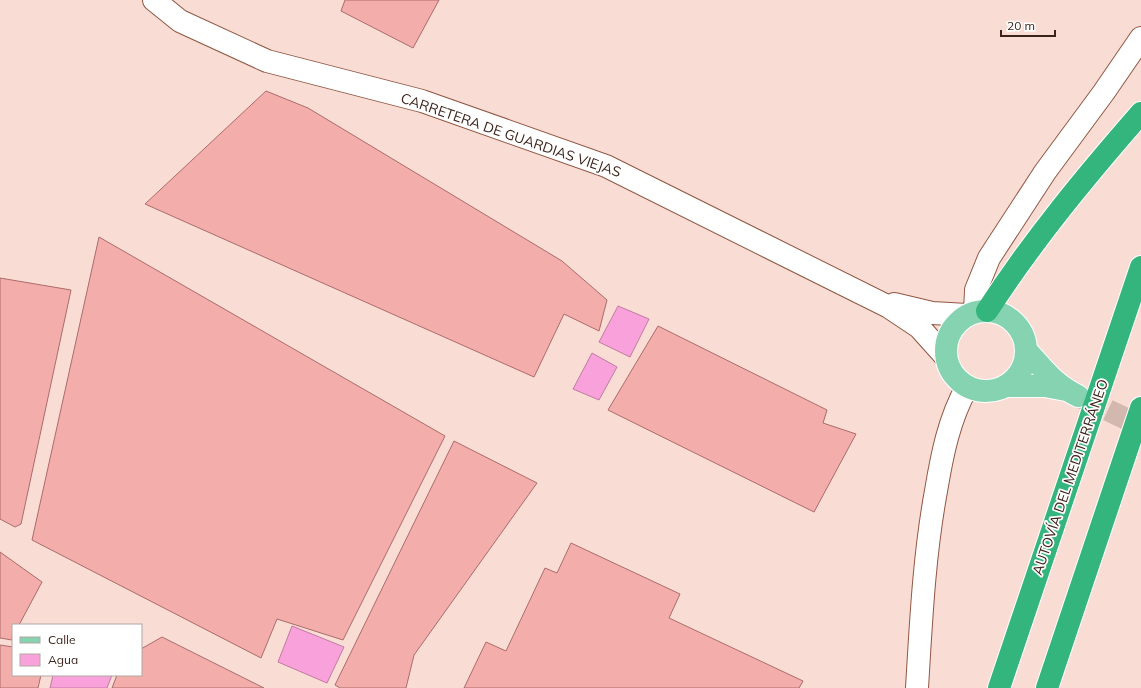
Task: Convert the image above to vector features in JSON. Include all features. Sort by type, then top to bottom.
[{"type":"highway","points":[[977,313],[1091,170],[1141,113]]},
{"type":"highway","name":"AUTOVÍA DEL MEDITERRÁNEO","points":[[999,688],[1141,267]]},
{"type":"highway","points":[[1047,688],[1141,408]]},
{"type":"main road","points":[[1006,386],[1021,370],[1025,360],[1026,350],[1024,338],[1018,327],[1010,319],[999,313],[977,313],[957,322],[950,332],[946,344],[945,356],[949,368],[956,379],[967,387],[986,391],[1006,386],[1045,386],[1072,393],[1050,378],[1026,350]]},
{"type":"street","name":"CARRETERA DE GUARDIAS VIEJAS","points":[[154,0],[180,21],[267,61],[422,101],[606,166],[861,291],[919,327],[945,356]]},
{"type":"street","points":[[977,313],[976,290],[990,258],[1045,172],[1104,92],[1141,38]]},
{"type":"street","name":"CARRETERA DE GUARDIAS VIEJAS","points":[[861,291],[902,307],[932,313],[977,313]]},
{"type":"street","points":[[917,688],[928,532],[941,457],[951,422],[967,387]]},
{"type":"water","points":[[618,306],[649,319],[630,357],[599,342]]},
{"type":"water","points":[[592,353],[617,367],[599,400],[573,389]]},
{"type":"water","points":[[292,626],[344,647],[327,683],[278,662]]},
{"type":"water","points":[[53,676],[112,676],[107,688],[50,688]]},
{"type":"building","points":[[345,0],[439,0],[413,48],[341,11]]},
{"type":"building","points":[[266,91],[308,108],[562,261],[607,300],[599,331],[564,314],[534,377],[145,204]]},
{"type":"building","points":[[99,237],[445,436],[343,640],[277,619],[261,658],[32,540]]},
{"type":"building","points":[[0,278],[71,290],[21,524],[15,527],[0,519]]},
{"type":"building","points":[[658,326],[827,410],[823,423],[856,434],[814,512],[608,410]]},
{"type":"building","points":[[454,441],[537,483],[414,655],[406,688],[340,688],[335,685]]},
{"type":"building","points":[[571,543],[680,594],[669,618],[803,681],[799,688],[464,688],[486,642],[506,651],[545,568],[557,573]]},
{"type":"building","points":[[0,552],[42,582],[20,624],[12,624],[12,640],[0,638]]},
{"type":"building","points":[[162,637],[264,688],[112,688],[117,676],[142,676],[142,648]]},
{"type":"building","points":[[0,645],[12,647],[12,676],[41,676],[38,688],[0,688]]},
{"type":"tunnel","points":[[1078,396],[1141,426]]}]
